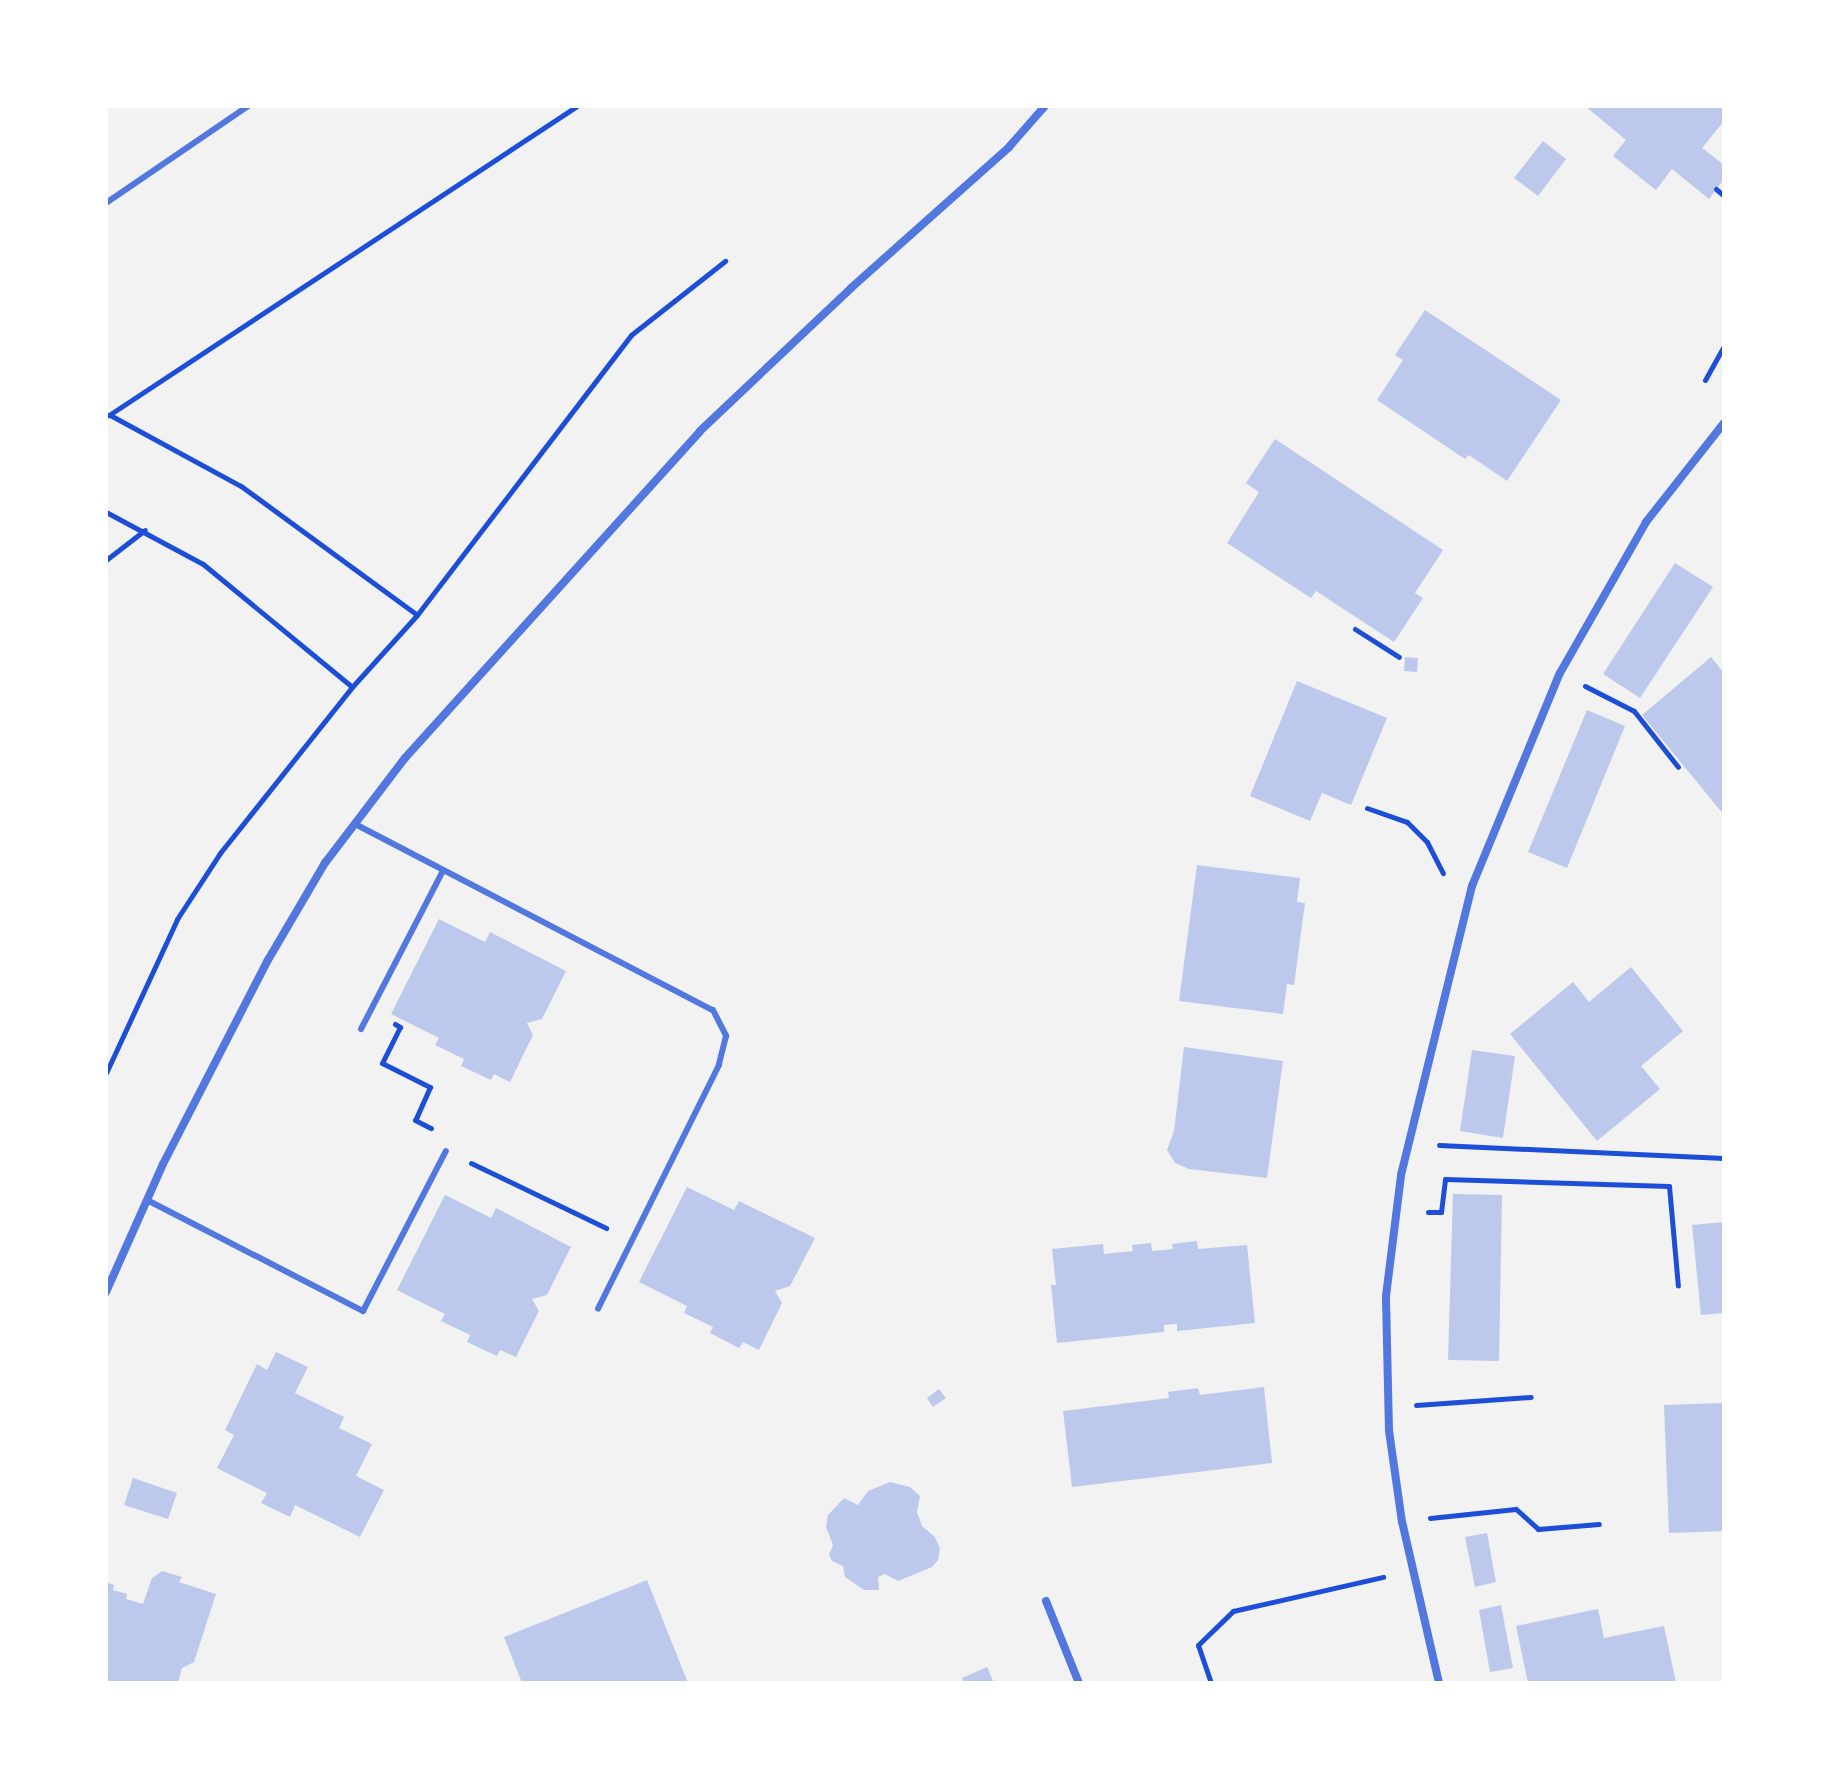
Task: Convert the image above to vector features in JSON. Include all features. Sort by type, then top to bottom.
[{"type":"street","points":[[106,1292],[147,1200],[268,960],[325,863],[405,758],[700,431],[851,288],[1009,147],[1045,106]]},
{"type":"street","points":[[1439,1683],[1402,1522],[1387,1408],[1386,1296],[1391,1238],[1410,1140],[1467,904],[1560,673],[1646,522],[1724,423]]},
{"type":"street","points":[[1046,1601],[1079,1683]]},
{"type":"lane","points":[[106,203],[248,106]]},
{"type":"lane","points":[[355,824],[713,1010],[726,1036],[719,1065],[598,1309]]},
{"type":"lane","points":[[361,1029],[443,871]]},
{"type":"lane","points":[[147,1200],[363,1311],[446,1151]]},
{"type":"path","points":[[417,615],[241,486],[108,414],[568,108],[577,106]]},
{"type":"path","points":[[1716,189],[1724,196]]},
{"type":"path","points":[[106,1073],[177,919],[220,853],[352,687],[417,615],[631,335],[725,261]]},
{"type":"path","points":[[1705,380],[1724,346]]},
{"type":"path","points":[[106,512],[145,530],[203,564],[352,687]]},
{"type":"path","points":[[106,560],[145,530]]},
{"type":"path","points":[[1355,629],[1399,657]]},
{"type":"path","points":[[1560,673],[1634,711],[1678,767]]},
{"type":"path","points":[[1367,808],[1407,822],[1427,842],[1456,898],[1467,904]]},
{"type":"path","points":[[1410,1140],[1457,1148],[1724,1158]]},
{"type":"path","points":[[1454,1181],[1669,1186],[1678,1286]]},
{"type":"path","points":[[1387,1408],[1531,1397]]},
{"type":"path","points":[[1402,1522],[1516,1509],[1538,1529],[1599,1524]]},
{"type":"path","points":[[1211,1683],[1198,1645],[1233,1611],[1412,1570]]},
{"type":"building","points":[[1585,106],[1724,106],[1724,121],[1702,148],[1724,165],[1724,179],[1709,199],[1672,169],[1656,190],[1613,156],[1626,140]]},
{"type":"building","points":[[1543,141],[1566,159],[1538,196],[1514,178]]},
{"type":"building","points":[[1425,310],[1561,400],[1507,481],[1469,455],[1465,459],[1377,400],[1403,360],[1395,355]]},
{"type":"building","points":[[1275,439],[1443,550],[1415,593],[1423,598],[1394,642],[1316,591],[1311,598],[1227,543],[1259,492],[1246,483]]},
{"type":"building","points":[[1675,563],[1713,587],[1640,698],[1603,674]]},
{"type":"building","points":[[1405,657],[1418,658],[1417,672],[1404,671]]},
{"type":"building","points":[[1711,657],[1724,673],[1724,815],[1642,715]]},
{"type":"building","points":[[1297,681],[1387,718],[1351,805],[1322,793],[1310,821],[1250,796]]},
{"type":"building","points":[[1587,710],[1625,726],[1567,868],[1528,852]]},
{"type":"building","points":[[1197,865],[1300,878],[1297,902],[1305,903],[1294,985],[1287,984],[1283,1014],[1179,1001]]},
{"type":"building","points":[[439,919],[485,942],[490,932],[566,971],[542,1019],[527,1023],[533,1035],[510,1082],[494,1074],[491,1080],[461,1066],[464,1059],[435,1045],[439,1038],[391,1014]]},
{"type":"building","points":[[1631,967],[1683,1031],[1641,1066],[1660,1089],[1597,1141],[1510,1034],[1573,982],[1589,1002]]},
{"type":"building","points":[[1184,1047],[1283,1061],[1267,1178],[1189,1169],[1175,1163],[1167,1150],[1174,1131]]},
{"type":"building","points":[[1472,1050],[1515,1056],[1503,1138],[1460,1131]]},
{"type":"building","points":[[687,1187],[734,1210],[739,1201],[815,1238],[790,1286],[775,1291],[782,1303],[759,1350],[743,1342],[739,1348],[710,1333],[713,1327],[684,1313],[687,1306],[639,1282]]},
{"type":"building","points":[[1453,1194],[1502,1195],[1499,1361],[1448,1360]]},
{"type":"building","points":[[445,1195],[491,1218],[496,1208],[571,1247],[547,1295],[532,1299],[539,1311],[516,1357],[500,1350],[497,1356],[467,1342],[470,1335],[441,1321],[445,1314],[397,1290]]},
{"type":"building","points":[[1724,1222],[1724,1313],[1701,1315],[1692,1225]]},
{"type":"building","points":[[1197,1241],[1198,1249],[1247,1245],[1255,1323],[1177,1331],[1177,1324],[1164,1325],[1164,1332],[1057,1343],[1051,1285],[1056,1285],[1052,1249],[1103,1244],[1104,1254],[1133,1251],[1132,1245],[1151,1243],[1152,1251],[1173,1249],[1172,1244]]},
{"type":"building","points":[[276,1352],[308,1367],[295,1393],[344,1417],[339,1428],[372,1444],[356,1476],[384,1490],[360,1537],[295,1505],[290,1517],[261,1503],[267,1493],[217,1468],[234,1435],[225,1430],[257,1364],[267,1370]]},
{"type":"building","points":[[1264,1387],[1272,1463],[1072,1487],[1063,1411],[1169,1398],[1168,1392],[1198,1388],[1200,1395]]},
{"type":"building","points":[[939,1389],[946,1398],[933,1407],[927,1398]]},
{"type":"building","points":[[1724,1403],[1724,1531],[1669,1533],[1664,1405]]},
{"type":"building","points":[[133,1478],[177,1493],[168,1519],[124,1505]]},
{"type":"building","points":[[890,1482],[910,1487],[920,1496],[917,1512],[922,1526],[935,1537],[940,1549],[938,1560],[932,1567],[898,1581],[885,1574],[878,1577],[879,1590],[864,1590],[845,1577],[843,1566],[832,1561],[829,1555],[833,1545],[826,1527],[828,1515],[844,1498],[858,1505],[868,1491]]},
{"type":"building","points":[[1487,1533],[1496,1582],[1475,1587],[1465,1537]]},
{"type":"building","points":[[162,1571],[182,1577],[179,1582],[216,1594],[194,1662],[182,1668],[178,1683],[106,1683],[106,1582],[114,1585],[113,1590],[127,1594],[126,1599],[143,1604],[152,1578]]},
{"type":"building","points":[[647,1580],[688,1683],[522,1683],[504,1637]]},
{"type":"building","points":[[1501,1605],[1513,1668],[1490,1672],[1479,1610]]},
{"type":"building","points":[[1598,1609],[1604,1638],[1664,1626],[1676,1683],[1528,1683],[1516,1626]]},
{"type":"building","points":[[987,1667],[994,1683],[964,1683],[962,1678]]}]
